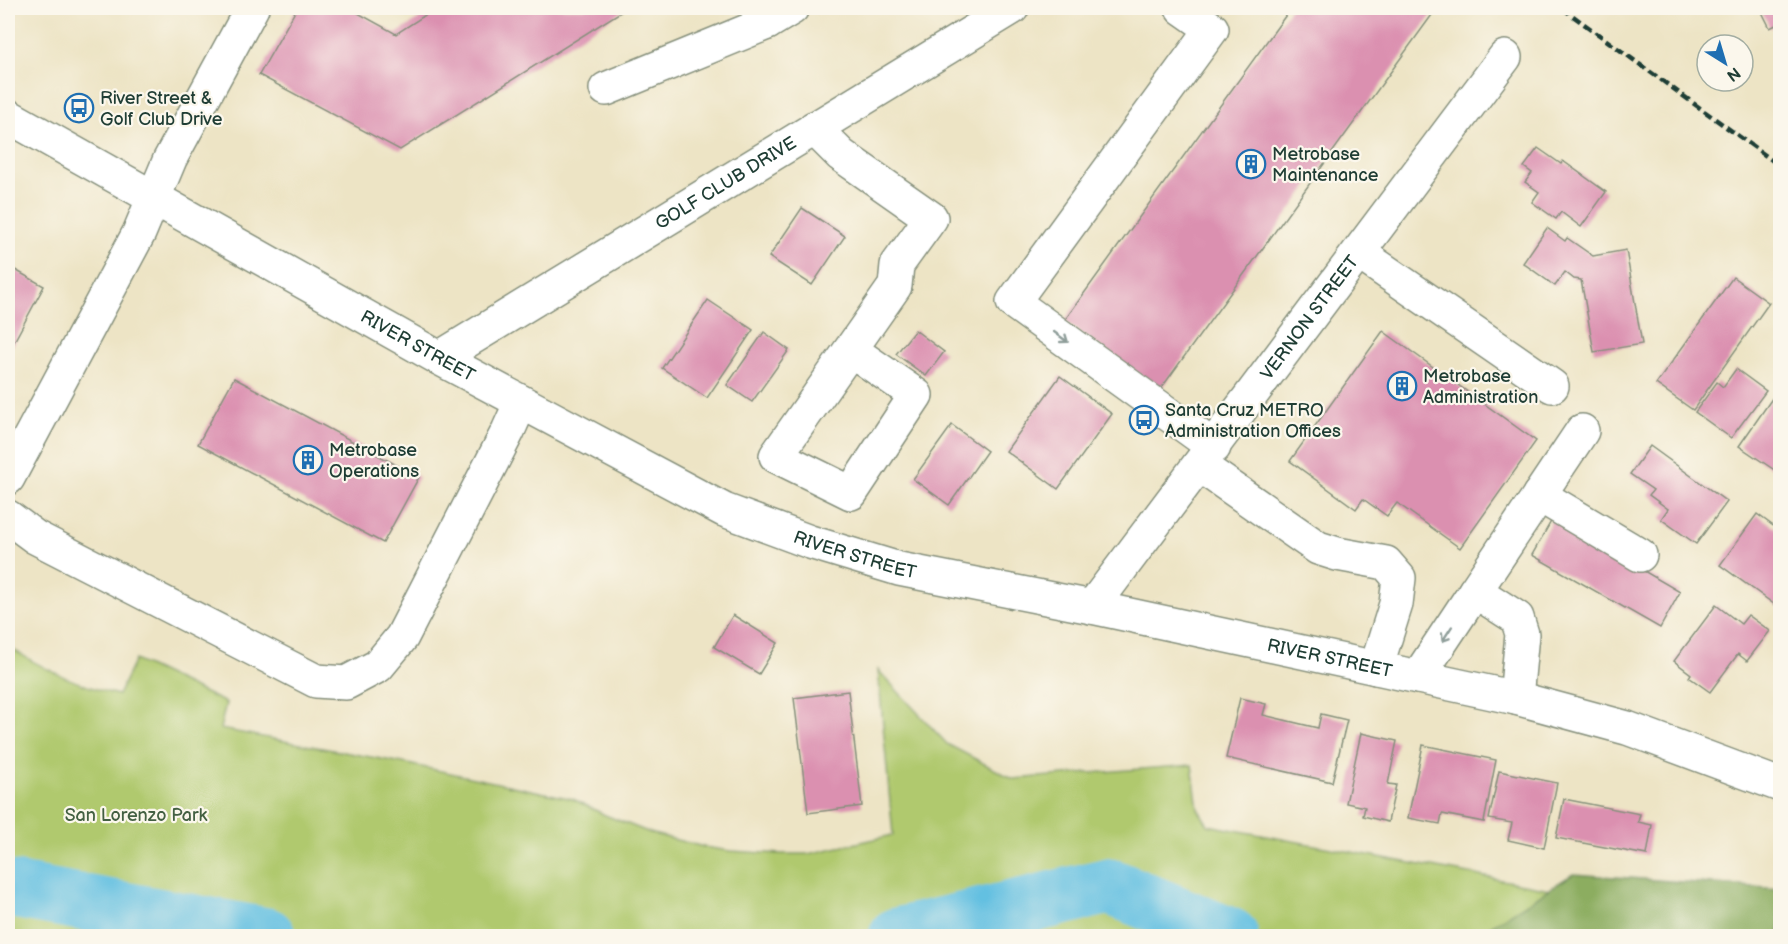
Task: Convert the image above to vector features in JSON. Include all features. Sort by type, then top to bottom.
[{"type":"main road","points":[[8,478],[139,233],[170,159],[252,8]]},
{"type":"main road","name":"GOLF CLUB DRIVE","points":[[439,358],[1012,8]]},
{"type":"main road","points":[[1182,8],[1212,29],[1013,302],[1207,456],[1318,548],[1386,563],[1399,578],[1396,603],[1376,668]]},
{"type":"main road","points":[[606,89],[772,13]]},
{"type":"main road","name":"VERNON STREET","points":[[1092,607],[1505,57]]},
{"type":"main road","name":"RIVER STREET","points":[[8,116],[439,358],[724,510],[810,542],[899,569],[1092,607],[1516,698],[1627,728],[1780,785]]},
{"type":"main road","points":[[814,128],[841,155],[931,218],[897,265],[895,286],[851,350]]},
{"type":"main road","points":[[1359,253],[1551,386]]},
{"type":"main road","points":[[8,517],[35,537],[316,681],[346,683],[378,666],[402,637],[521,402]]},
{"type":"main road","points":[[1418,677],[1582,431]]},
{"type":"main road","points":[[1539,495],[1640,555]]},
{"type":"main road","points":[[1475,591],[1517,618],[1522,634],[1516,698]]},
{"type":"green space","name":"San Lorenzo Park","points":[[8,646],[61,675],[118,695],[135,660],[226,703],[220,729],[403,763],[573,799],[605,815],[653,834],[704,847],[782,854],[808,854],[893,835],[878,670],[947,744],[1013,779],[1192,765],[1198,809],[1208,825],[1780,932],[1780,936],[8,936]]},
{"type":"green space","points":[[1573,874],[1780,889],[1780,936],[1475,936]]},
{"type":"building","points":[[297,8],[349,8],[396,34],[436,8],[627,8],[400,150],[259,75]]},
{"type":"building","name":"Metrobase Maintenance","points":[[1291,8],[1437,8],[1160,390],[1064,321]]},
{"type":"building","points":[[1760,8],[1780,8],[1780,23],[1770,28]]},
{"type":"building","points":[[1538,148],[1561,164],[1563,161],[1606,192],[1581,227],[1561,212],[1556,219],[1532,202],[1539,192],[1525,182],[1532,173],[1524,167]]},
{"type":"building","points":[[802,208],[845,236],[812,285],[769,257]]},
{"type":"building","points":[[1547,228],[1565,241],[1567,238],[1593,256],[1626,250],[1642,344],[1594,352],[1581,280],[1574,279],[1565,272],[1555,286],[1523,263]]},
{"type":"building","points":[[8,266],[44,286],[8,353]]},
{"type":"building","points":[[1733,277],[1769,303],[1693,410],[1656,384]]},
{"type":"building","points":[[708,300],[753,330],[707,398],[662,368]]},
{"type":"building","points":[[915,330],[944,352],[926,376],[896,354]]},
{"type":"building","name":"Metrobase Administration","points":[[1383,331],[1536,441],[1460,548],[1397,503],[1387,516],[1363,499],[1356,509],[1290,461]]},
{"type":"building","points":[[764,332],[789,350],[752,402],[727,385]]},
{"type":"building","points":[[1736,369],[1766,391],[1731,438],[1695,412],[1717,382],[1723,387]]},
{"type":"building","points":[[1060,376],[1112,414],[1058,489],[1006,451]]},
{"type":"building","name":"Metrobase Operations","points":[[234,378],[419,477],[383,543],[198,444]]},
{"type":"building","points":[[1780,387],[1780,465],[1776,471],[1739,446]]},
{"type":"building","points":[[952,425],[987,451],[949,505],[913,479]]},
{"type":"building","points":[[1650,446],[1727,502],[1696,544],[1661,519],[1668,509],[1649,495],[1653,490],[1630,474]]},
{"type":"building","points":[[1757,514],[1780,531],[1780,605],[1778,607],[1720,565]]},
{"type":"building","points":[[1553,518],[1680,592],[1660,628],[1532,555]]},
{"type":"building","points":[[1716,605],[1741,624],[1748,615],[1770,631],[1747,661],[1738,654],[1710,692],[1689,677],[1691,674],[1674,661]]},
{"type":"building","points":[[733,615],[778,643],[759,674],[714,647]]},
{"type":"building","points":[[848,691],[862,806],[808,813],[794,698]]},
{"type":"building","points":[[1240,698],[1266,704],[1263,715],[1318,728],[1321,714],[1347,720],[1332,782],[1226,758]]},
{"type":"building","points":[[1361,733],[1397,741],[1388,784],[1396,785],[1388,822],[1363,816],[1365,807],[1346,803]]},
{"type":"building","points":[[1423,745],[1496,760],[1484,822],[1442,814],[1440,824],[1408,818]]},
{"type":"building","points":[[1499,771],[1557,783],[1544,848],[1508,840],[1512,823],[1489,819]]},
{"type":"building","points":[[1564,799],[1640,814],[1638,822],[1652,825],[1647,855],[1556,838]]},
{"type":"waterway","points":[[897,936],[1109,886],[1230,936]]},
{"type":"waterway","points":[[8,889],[267,936]]},
{"type":"railway","points":[[1562,8],[1780,166]]},
{"type":"place","name":"River Street & Golf Club Drive","points":[[79,108]]},
{"type":"place","name":"Metrobase Maintenance","points":[[1251,164]]},
{"type":"place","name":"Metrobase Administration","points":[[1402,386]]},
{"type":"place","name":"Santa Cruz METRO Administration Offices","points":[[1144,420]]},
{"type":"place","name":"Metrobase Operations","points":[[308,460]]}]
